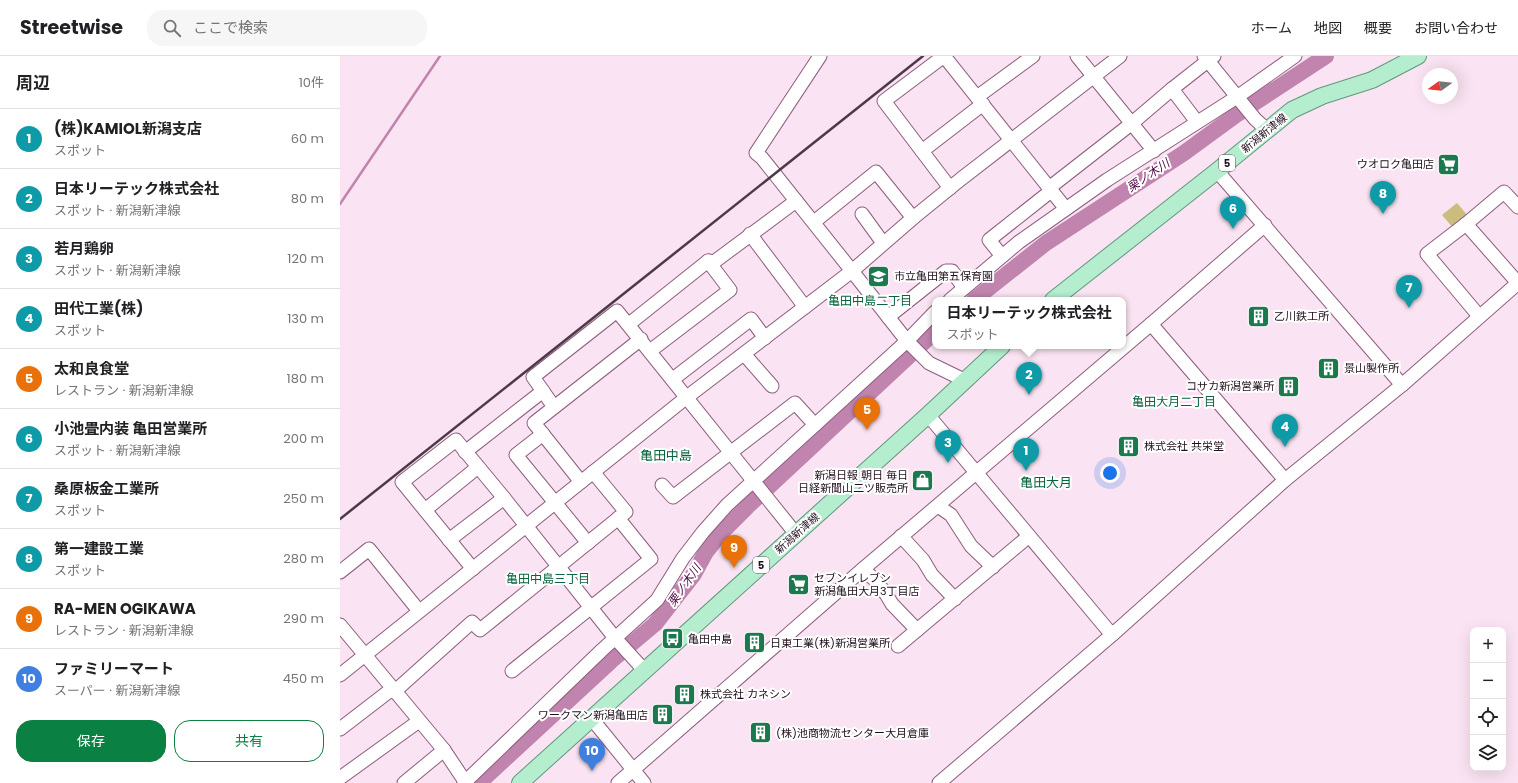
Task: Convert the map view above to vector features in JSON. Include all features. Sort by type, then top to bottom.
[{"type":"main road","name":"新潟新津線","points":[[1057,297],[1217,171],[1261,124],[1322,96],[1372,80],[1418,56]]},
{"type":"main road","name":"新潟新津線","points":[[520,783],[928,415],[999,349]]},
{"type":"street","points":[[820,56],[756,153],[762,158],[814,222],[907,341],[929,364],[964,380]]},
{"type":"street","points":[[950,188],[884,101],[944,56],[1066,209]]},
{"type":"street","points":[[922,152],[1034,56]]},
{"type":"street","points":[[1077,56],[1154,151]]},
{"type":"street","points":[[340,675],[526,527],[555,502],[852,270],[950,188],[1120,56]]},
{"type":"street","points":[[954,297],[1019,242],[1107,180],[1197,122],[1240,100],[1295,56]]},
{"type":"street","points":[[1002,256],[989,240],[1132,124],[1209,58],[1240,100],[1261,124]]},
{"type":"street","points":[[1172,89],[1197,122]]},
{"type":"street","points":[[1217,171],[1402,385]]},
{"type":"street","points":[[814,222],[876,172],[913,218]]},
{"type":"street","points":[[1479,316],[1427,254],[1504,192],[1518,207]]},
{"type":"street","points":[[629,324],[708,261],[714,262],[796,201]]},
{"type":"street","points":[[862,214],[883,243]]},
{"type":"street","points":[[939,783],[1113,634],[1286,480],[1402,385],[1518,283],[1466,224]]},
{"type":"street","points":[[1126,345],[1265,225]]},
{"type":"street","points":[[750,234],[805,307]]},
{"type":"street","points":[[650,351],[730,290],[708,261]]},
{"type":"street","points":[[888,317],[946,271],[952,271],[964,288]]},
{"type":"street","points":[[554,407],[533,377],[617,311],[688,397],[796,534]]},
{"type":"street","points":[[340,625],[364,656],[444,750],[465,783],[615,638],[657,600],[683,558],[703,532],[727,505],[907,341],[932,315]]},
{"type":"street","points":[[673,379],[751,319],[765,338]]},
{"type":"street","points":[[1151,324],[1286,480]]},
{"type":"street","points":[[581,482],[534,423],[641,339]]},
{"type":"street","points":[[618,783],[634,771],[863,569],[1122,349]]},
{"type":"street","points":[[744,354],[772,386]]},
{"type":"street","points":[[465,452],[542,391]]},
{"type":"street","points":[[662,484],[673,497],[795,403],[815,425]]},
{"type":"street","points":[[928,415],[1107,629],[1113,634]]},
{"type":"street","points":[[543,434],[516,455],[588,543]]},
{"type":"street","points":[[473,569],[402,482],[456,440],[615,638],[644,670]]},
{"type":"street","points":[[424,510],[478,467]]},
{"type":"street","points":[[340,729],[393,690],[472,622],[480,630],[626,512],[593,472]]},
{"type":"street","points":[[449,540],[504,498]]},
{"type":"street","points":[[938,506],[951,516],[962,530],[971,546],[993,566]]},
{"type":"street","points":[[512,671],[651,559],[618,518]]},
{"type":"street","points":[[902,536],[923,560],[932,575],[955,599]]},
{"type":"street","points":[[898,646],[1029,536]]},
{"type":"street","points":[[340,572],[369,549],[419,611]]},
{"type":"street","points":[[863,569],[875,580],[892,604],[917,630]]},
{"type":"street","points":[[592,719],[644,783]]},
{"type":"street","points":[[340,778],[419,721]]},
{"type":"street","points":[[404,783],[444,750]]},
{"type":"shaded area","points":[[1457,203],[1469,217],[1454,229],[1442,215]]},
{"type":"waterway","points":[[340,204],[440,56]]},
{"type":"waterway","name":"栗ノ木川","points":[[978,297],[1046,243],[1184,153],[1236,115],[1326,56]]},
{"type":"waterway","name":"栗ノ木川","points":[[479,783],[611,661],[655,624],[694,574],[706,552],[722,532],[932,335]]},
{"type":"railway","points":[[340,519],[923,56]]},
{"type":"place","name":"ウオロク亀田店","points":[[1449,164]]},
{"type":"place","name":"第一建設工業","points":[[1383,214]]},
{"type":"place","name":"小池畳内装 亀田営業所","points":[[1233,229]]},
{"type":"place","name":"市立亀田第五保育園","points":[[879,276]]},
{"type":"place","name":"桑原板金工業所","points":[[1409,308]]},
{"type":"place","name":"乙川鉄工所","points":[[1258,316]]},
{"type":"place","name":"景山製作所","points":[[1328,368]]},
{"type":"place","name":"コサカ新潟営業所","points":[[1289,386]]},
{"type":"place","name":"日本リーテック株式会社","points":[[1029,395]]},
{"type":"place","name":"太和良食堂","points":[[867,430]]},
{"type":"place","name":"株式会社 共栄堂","points":[[1128,446]]},
{"type":"place","name":"田代工業(株)","points":[[1285,447]]},
{"type":"place","name":"若月鶏卵","points":[[948,463]]},
{"type":"place","name":"(株)KAMIOL新潟支店","points":[[1026,471]]},
{"type":"place","name":"新潟日報 朝日 毎日 日経新聞山二ツ販売所","points":[[923,481]]},
{"type":"place","name":"RA-MEN OGIKAWA","points":[[734,568]]},
{"type":"place","name":"セブンイレブン 新潟亀田大月3丁目店","points":[[799,584]]},
{"type":"place","name":"亀田中島","points":[[672,639]]},
{"type":"place","name":"日東工業(株)新潟営業所","points":[[754,643]]},
{"type":"place","name":"株式会社 カネシン","points":[[685,694]]},
{"type":"place","name":"ワークマン新潟亀田店","points":[[663,715]]},
{"type":"place","name":"(株)池商物流センター大月倉庫","points":[[761,733]]},
{"type":"place","name":"ファミリーマート","points":[[592,771]]},
{"type":"district","name":"亀田中島二丁目","points":[[870,300]]},
{"type":"district","name":"亀田大月二丁目","points":[[1174,401]]},
{"type":"district","name":"亀田中島","points":[[666,455]]},
{"type":"district","name":"亀田大月","points":[[1046,482]]},
{"type":"district","name":"亀田中島三丁目","points":[[548,578]]}]
